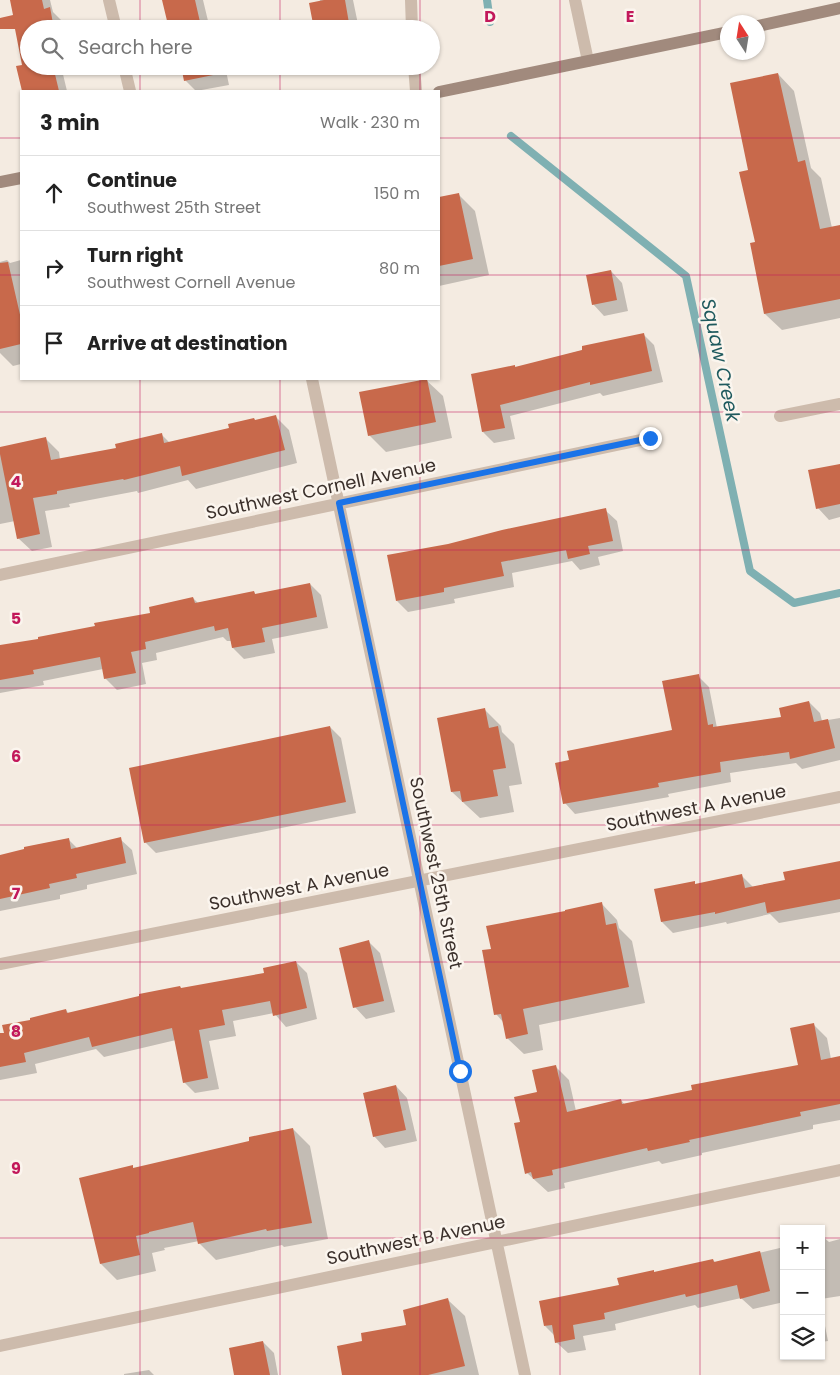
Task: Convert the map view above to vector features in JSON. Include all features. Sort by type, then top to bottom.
[{"type":"main road","points":[[765,24],[840,8]]},
{"type":"main road","points":[[440,92],[720,34]]},
{"type":"main road","points":[[0,182],[20,178]]},
{"type":"street","points":[[109,0],[114,20]]},
{"type":"street","points":[[410,0],[411,20]]},
{"type":"street","points":[[575,0],[588,61]]},
{"type":"street","points":[[126,75],[130,90]]},
{"type":"street","points":[[415,75],[416,90]]},
{"type":"street","name":"Southwest 25th Street","points":[[312,380],[525,1375]]},
{"type":"street","points":[[780,416],[840,404]]},
{"type":"street","name":"Southwest Cornell Avenue","points":[[0,574],[650,438]]},
{"type":"street","name":"Southwest A Avenue","points":[[0,964],[840,797]]},
{"type":"street","name":"Southwest B Avenue","points":[[0,1346],[840,1170]]},
{"type":"building","points":[[10,0],[42,0],[44,9],[50,7],[52,20],[20,20],[20,55],[15,29],[0,29],[0,18],[13,15]]},
{"type":"building","points":[[162,0],[195,0],[200,20],[167,20]]},
{"type":"building","points":[[324,0],[345,0],[348,20],[312,20],[309,3]]},
{"type":"building","points":[[20,65],[20,75],[55,75],[59,90],[22,90],[16,66]]},
{"type":"building","points":[[778,73],[798,162],[805,160],[820,229],[840,225],[840,299],[764,314],[750,243],[755,242],[739,172],[748,170],[730,83]]},
{"type":"building","points":[[183,75],[213,75],[184,81]]},
{"type":"building","points":[[459,193],[473,259],[440,266],[440,197]]},
{"type":"building","points":[[8,262],[20,315],[20,344],[0,349],[0,263]]},
{"type":"building","points":[[611,270],[617,300],[592,305],[586,275]]},
{"type":"building","points":[[644,333],[652,371],[590,385],[590,382],[500,405],[505,428],[482,432],[471,374],[515,365],[515,367],[582,350],[582,346]]},
{"type":"building","points":[[427,380],[436,422],[368,436],[359,392]]},
{"type":"building","points":[[276,415],[285,450],[182,476],[180,466],[124,480],[57,491],[57,494],[33,498],[40,534],[17,539],[0,447],[46,437],[51,460],[116,448],[115,444],[162,433],[164,443],[229,428],[228,424]]},
{"type":"building","points":[[840,464],[840,504],[816,509],[808,470]]},
{"type":"building","points":[[606,508],[613,541],[588,546],[590,554],[568,559],[566,550],[501,562],[504,576],[444,588],[444,592],[396,601],[387,555],[448,544],[502,530]]},
{"type":"building","points":[[310,583],[317,617],[262,628],[265,642],[232,648],[228,628],[215,631],[214,626],[145,642],[146,649],[131,652],[136,673],[104,679],[100,657],[33,670],[34,674],[0,680],[0,645],[38,639],[38,637],[95,626],[94,623],[150,613],[149,607],[193,597],[195,603],[254,591],[255,594]]},
{"type":"building","points":[[699,674],[708,725],[713,724],[713,727],[781,717],[779,708],[809,701],[814,722],[828,719],[835,748],[790,759],[789,752],[720,762],[721,772],[658,783],[659,787],[563,804],[555,763],[569,760],[567,751],[672,730],[662,681]]},
{"type":"building","points":[[485,708],[489,728],[498,726],[506,768],[493,770],[498,796],[462,802],[460,791],[451,792],[437,718]]},
{"type":"building","points":[[330,726],[346,802],[144,843],[129,768]]},
{"type":"building","points":[[121,837],[126,863],[76,874],[77,878],[49,884],[50,888],[0,899],[0,855],[24,849],[24,847],[69,838],[71,849]]},
{"type":"building","points":[[840,861],[840,899],[767,913],[765,902],[715,914],[715,912],[661,922],[654,889],[695,881],[695,884],[742,874],[745,888],[785,880],[783,872]]},
{"type":"building","points":[[602,902],[606,925],[616,923],[629,987],[523,1009],[528,1034],[506,1039],[501,1014],[494,1015],[482,950],[491,949],[486,926]]},
{"type":"building","points":[[369,940],[384,1001],[353,1008],[339,948]]},
{"type":"building","points":[[296,961],[307,1008],[273,1016],[270,1001],[222,1010],[225,1025],[199,1030],[208,1078],[183,1083],[172,1028],[92,1047],[89,1037],[24,1053],[26,1062],[0,1067],[0,1033],[4,1033],[2,1025],[30,1020],[30,1018],[66,1009],[67,1013],[139,996],[139,994],[264,973],[263,968]]},
{"type":"building","points":[[814,1023],[821,1060],[840,1056],[840,1104],[800,1112],[801,1116],[689,1140],[690,1142],[648,1151],[647,1148],[552,1170],[553,1175],[533,1179],[531,1172],[525,1174],[514,1123],[520,1122],[514,1097],[537,1092],[532,1070],[556,1065],[567,1112],[621,1099],[622,1104],[692,1090],[691,1085],[798,1065],[790,1028]]},
{"type":"building","points":[[396,1085],[406,1130],[373,1137],[363,1093]]},
{"type":"building","points":[[293,1128],[312,1223],[267,1231],[266,1229],[198,1244],[193,1222],[136,1236],[140,1255],[100,1264],[79,1178],[133,1165],[133,1168],[249,1141],[249,1137]]},
{"type":"building","points":[[760,1251],[770,1291],[740,1299],[737,1285],[686,1297],[685,1294],[604,1313],[605,1319],[573,1325],[575,1339],[555,1343],[552,1325],[544,1326],[539,1301],[619,1285],[617,1278],[713,1259],[714,1262]]},
{"type":"building","points":[[448,1298],[465,1366],[428,1375],[342,1375],[337,1346],[362,1341],[361,1333],[406,1325],[403,1310]]},
{"type":"building","points":[[263,1341],[270,1375],[234,1375],[229,1348]]},
{"type":"waterway","name":"Squaw Creek","points":[[487,0],[490,22]]},
{"type":"waterway","name":"Squaw Creek","points":[[511,136],[686,276],[750,571],[794,603],[840,593]]},
{"type":"route","points":[[460,1071],[339,503],[650,438]]}]
